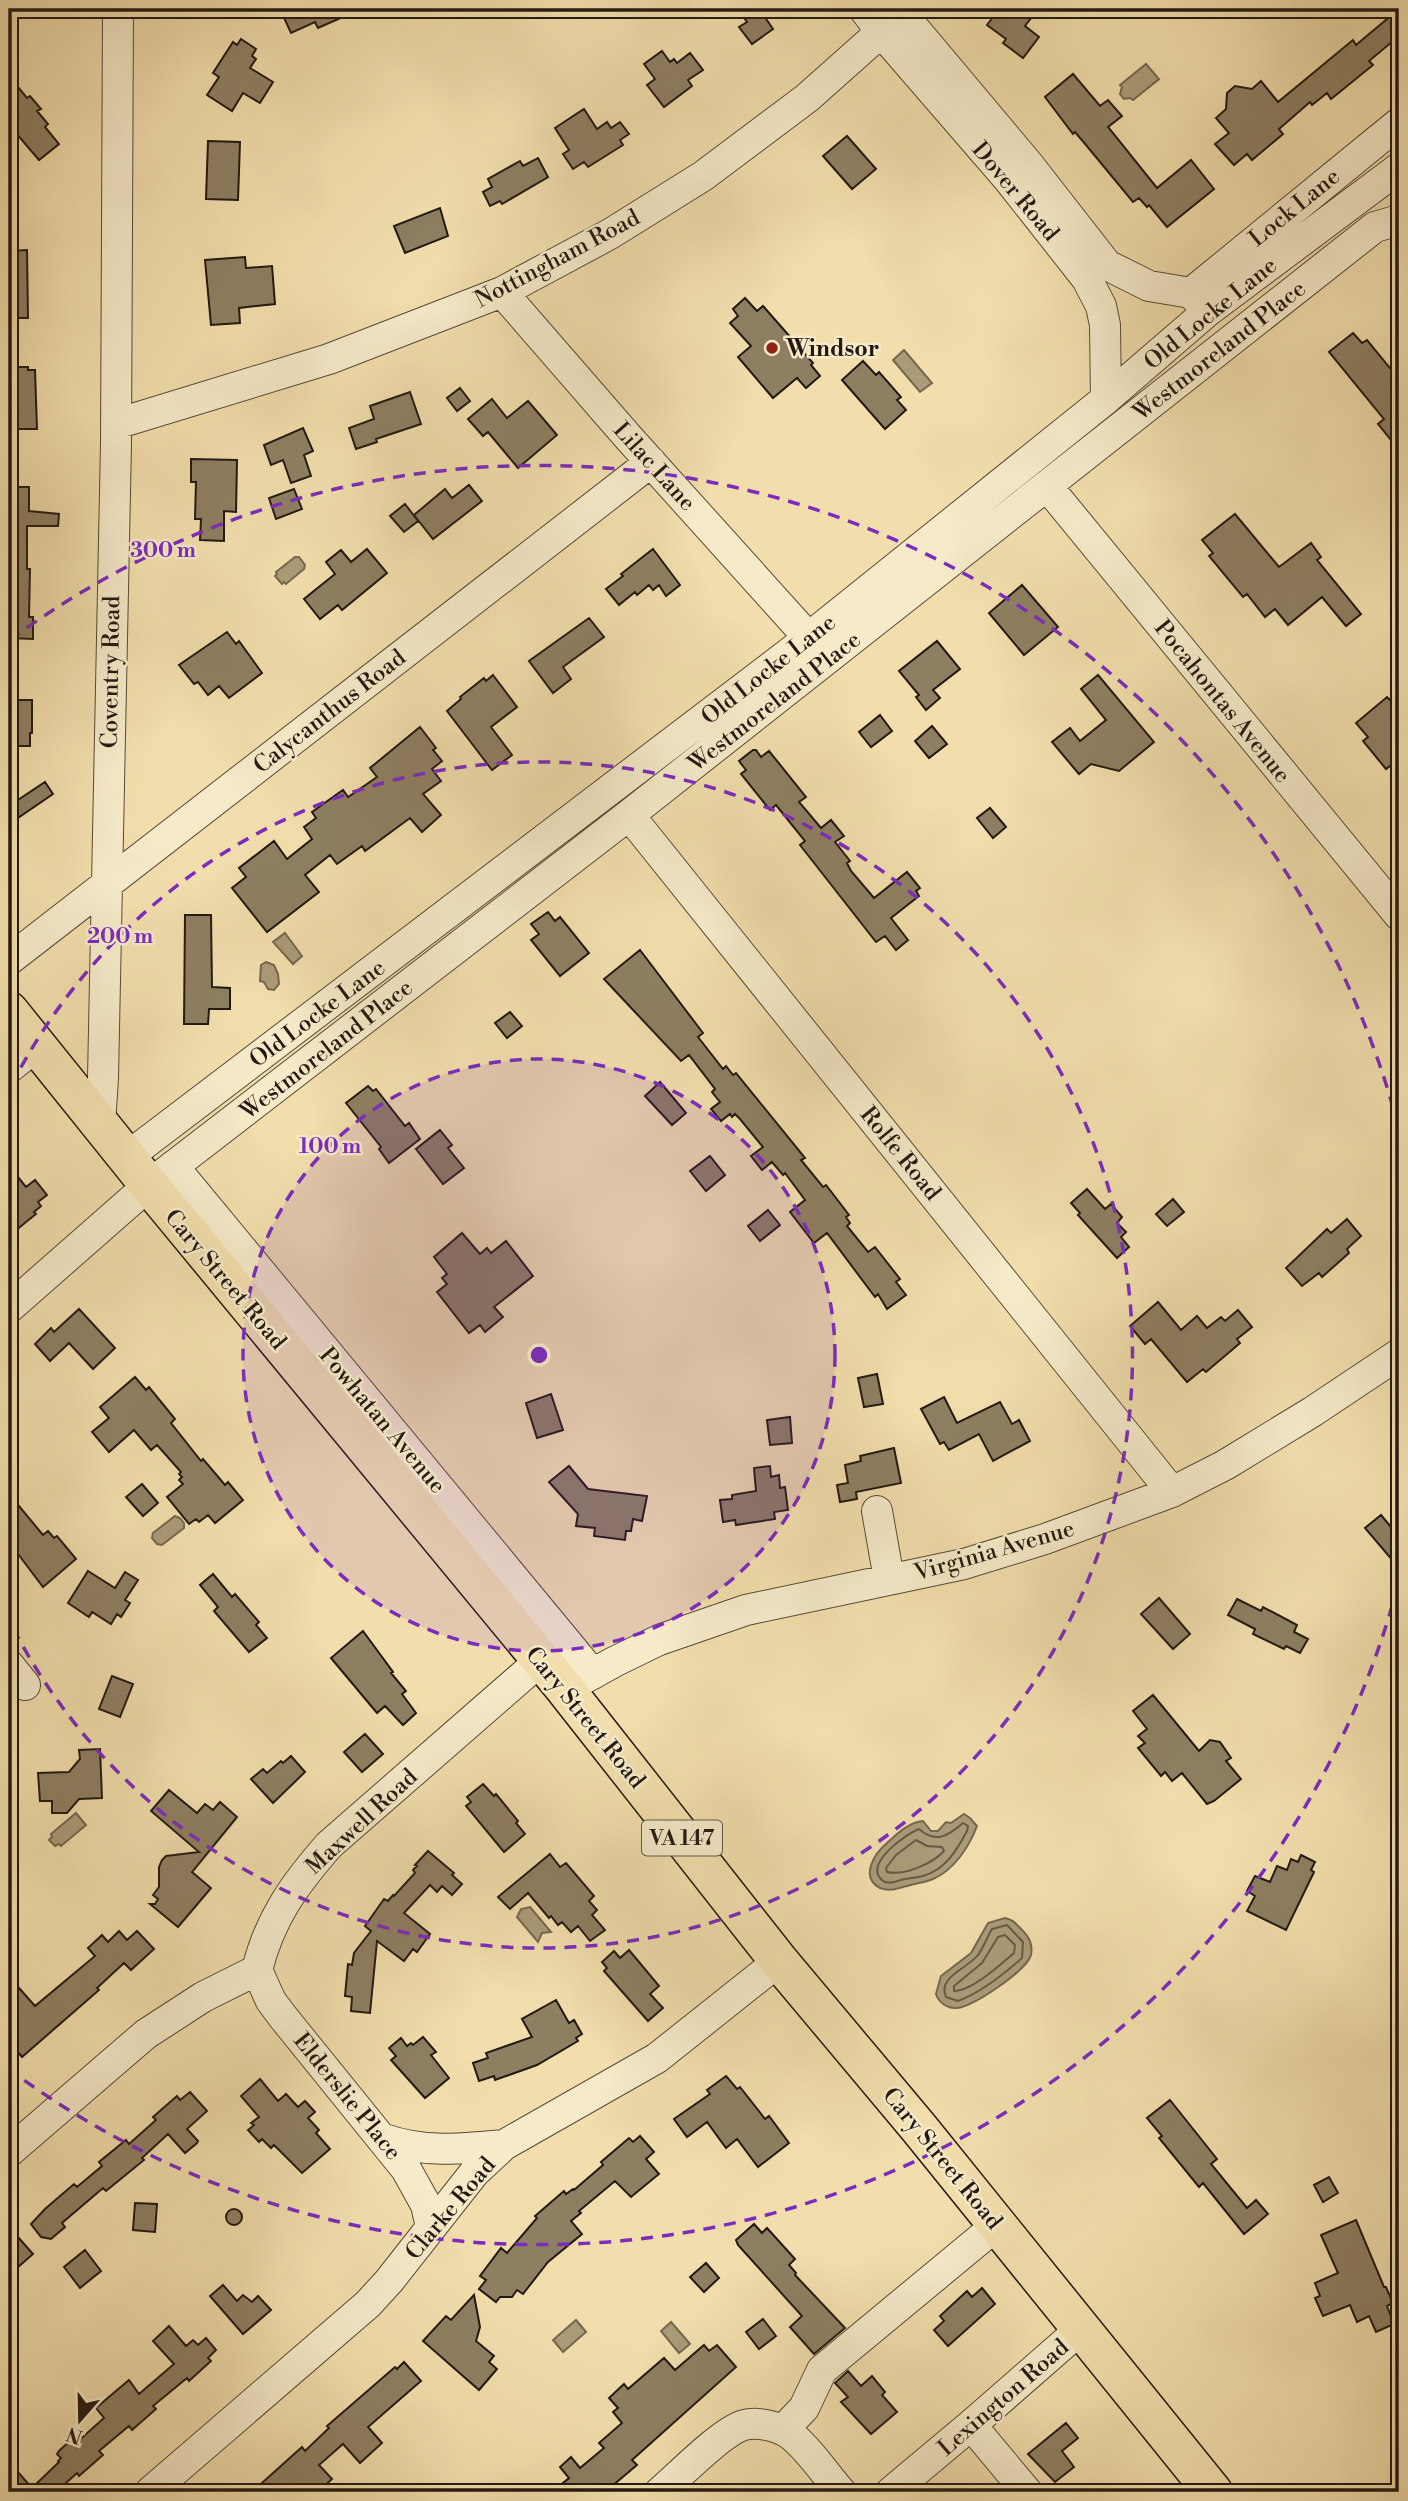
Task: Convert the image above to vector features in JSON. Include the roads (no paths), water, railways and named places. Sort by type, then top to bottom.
[{"type":"main road","name":"Cary Street Road","points":[[9,1011],[23,1056],[150,1170],[541,1660],[579,1682],[779,1961],[1082,2328],[1213,2492]]},
{"type":"street","name":"Coventry Road","points":[[100,1125],[116,424],[118,9]]},
{"type":"street","name":"Dover Road","points":[[864,9],[897,16],[1009,180],[1097,272],[1199,302]]},
{"type":"street","name":"Nottingham Road","points":[[116,424],[329,359],[502,292],[610,234],[703,176],[807,97],[897,16]]},
{"type":"street","name":"Lock Lane","points":[[1199,302],[1399,123]]},
{"type":"street","name":"Old Locke Lane","points":[[150,1170],[1106,399],[1199,302],[1399,168]]},
{"type":"street","name":"Westmoreland Place","points":[[150,1170],[629,815],[1375,227],[1399,220]]},
{"type":"street","name":"Dover Road","points":[[1097,272],[1105,325],[1106,399]]},
{"type":"street","name":"Lilac Lane","points":[[502,292],[650,462],[809,638]]},
{"type":"street","name":"Calycanthus Road","points":[[9,960],[650,462]]},
{"type":"street","name":"Pocahontas Avenue","points":[[1047,486],[1399,915]]},
{"type":"street","name":"Rolfe Road","points":[[629,815],[1172,1492]]},
{"type":"street","points":[[9,1308],[150,1170]]},
{"type":"street","name":"Powhatan Avenue","points":[[150,1170],[579,1682]]},
{"type":"street","name":"Virginia Avenue","points":[[579,1682],[659,1640],[746,1610],[964,1564],[1045,1539],[1172,1492],[1225,1465],[1312,1412],[1399,1354]]},
{"type":"street","points":[[877,1511],[889,1579]]},
{"type":"street","name":"Maxwell Road","points":[[257,1970],[263,1944],[280,1908],[303,1875],[329,1845],[541,1660]]},
{"type":"street","name":"Clarke Road","points":[[150,2492],[368,2304],[396,2274],[474,2173],[504,2145],[657,2058],[779,1961]]},
{"type":"street","points":[[9,2152],[146,2034],[203,1997],[257,1970]]},
{"type":"street","name":"Elderslie Place","points":[[257,1970],[277,2009],[383,2139],[417,2186],[426,2205],[430,2227]]},
{"type":"street","points":[[383,2139],[426,2149],[450,2150],[504,2145]]},
{"type":"street","points":[[783,2430],[804,2408],[822,2370],[997,2225]]},
{"type":"street","name":"Lexington Road","points":[[891,2492],[1082,2328]]},
{"type":"street","points":[[660,2492],[730,2431],[747,2424],[783,2430],[794,2437],[841,2492]]},
{"type":"street","points":[[971,2426],[1027,2492]]},
{"type":"water","points":[[1146,64],[1159,79],[1133,100],[1124,99],[1120,94],[1120,85]]},
{"type":"water","points":[[904,350],[932,383],[920,392],[893,360]]},
{"type":"water","points":[[295,557],[299,557],[305,565],[304,569],[286,584],[282,584],[275,576],[276,572]]},
{"type":"water","points":[[285,933],[302,956],[293,964],[273,942]]},
{"type":"water","points":[[266,962],[274,965],[278,974],[279,984],[274,990],[268,989],[264,982],[260,981],[261,965]]},
{"type":"water","points":[[175,1516],[184,1523],[184,1528],[162,1545],[157,1544],[152,1538],[153,1533]]},
{"type":"water","points":[[76,1813],[86,1825],[61,1846],[55,1846],[49,1840],[51,1834]]},
{"type":"water","points":[[964,1814],[977,1826],[965,1850],[948,1870],[930,1880],[894,1889],[880,1888],[874,1883],[870,1872],[871,1865],[882,1847],[899,1832],[923,1821],[931,1831],[938,1831],[946,1822],[951,1823]]},
{"type":"water","points":[[530,1907],[551,1932],[542,1933],[538,1942],[517,1917],[521,1909]]},
{"type":"water","points":[[1005,1918],[1015,1922],[1028,1938],[1031,1955],[1028,1961],[1010,1978],[974,2002],[957,2008],[944,2005],[936,1994],[941,1976],[971,1953],[988,1923]]},
{"type":"water","points":[[576,2320],[586,2332],[563,2352],[553,2340]]},
{"type":"water","points":[[671,2322],[690,2344],[679,2353],[661,2331]]},
{"type":"place","name":"Windsor","points":[[772,348]]}]
